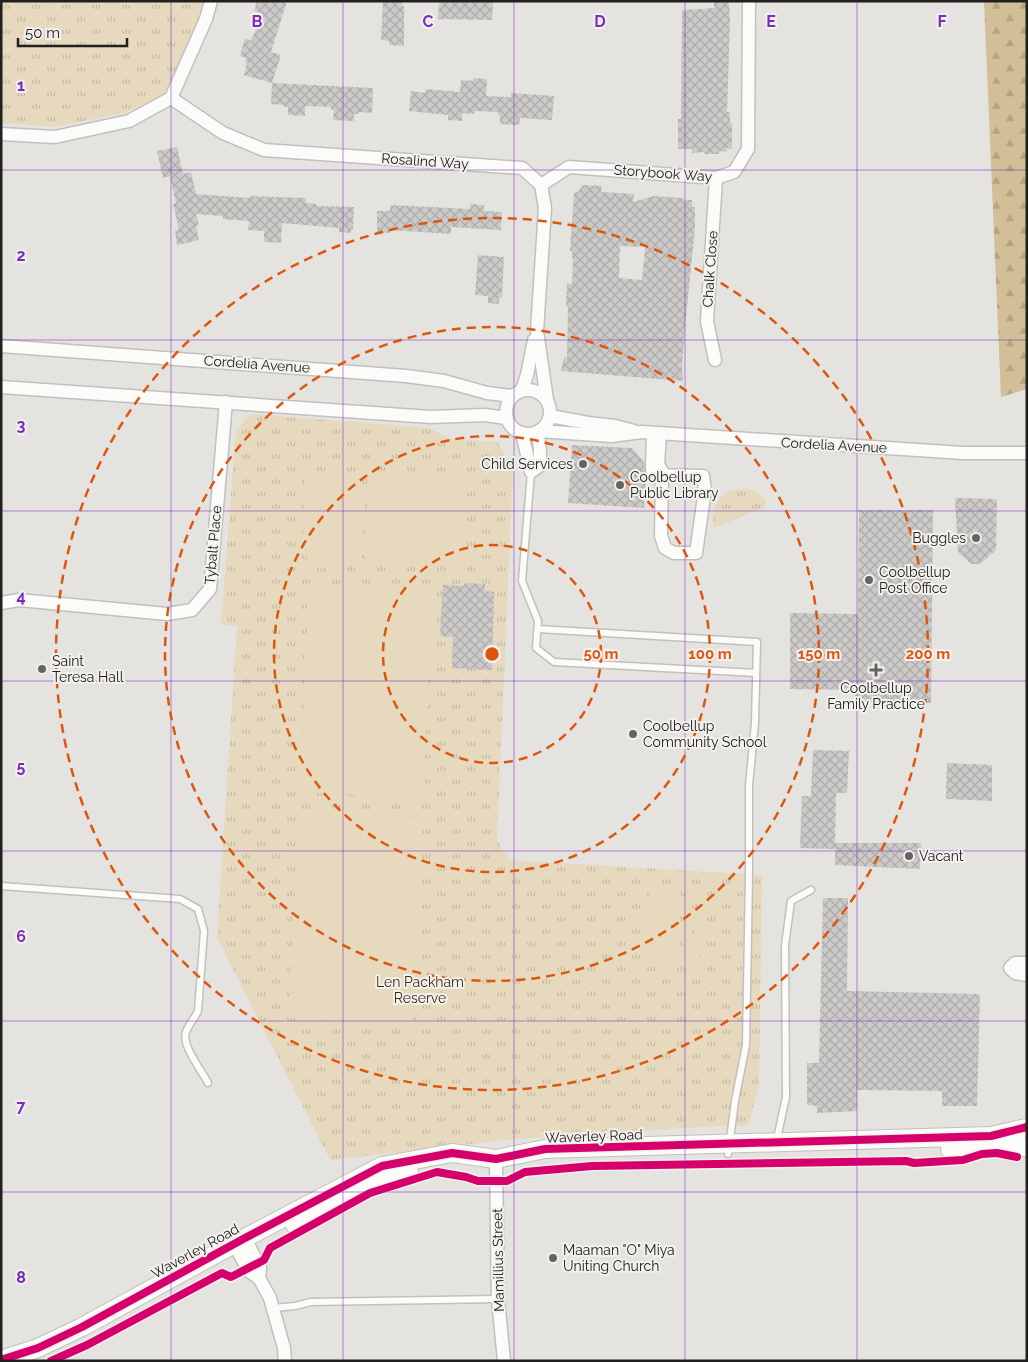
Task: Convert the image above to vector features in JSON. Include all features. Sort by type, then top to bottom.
[{"type":"street","points":[[1,134],[56,137],[129,121],[171,98],[206,19],[211,1]]},
{"type":"street","name":"Storybook Way","points":[[541,185],[569,167],[716,178],[734,172],[748,149],[749,1]]},
{"type":"street","name":"Rosalind Way","points":[[171,98],[223,133],[264,150],[522,168],[541,185]]},
{"type":"street","name":"Chalk Close","points":[[715,360],[706,321],[716,178]]},
{"type":"street","points":[[536,331],[550,416],[548,423],[538,431],[530,434],[514,429],[506,418],[506,406],[517,393],[527,375],[536,331],[545,208],[541,185]]},
{"type":"street","name":"Cordelia Avenue","points":[[1,346],[406,376],[444,381],[486,393],[517,393]]},
{"type":"street","points":[[1,386],[430,417],[485,415],[506,418]]},
{"type":"street","points":[[517,393],[536,390],[547,400]]},
{"type":"street","name":"Tybalt Place","points":[[1,603],[19,600],[167,614],[192,610],[210,589],[226,402]]},
{"type":"street","points":[[550,416],[652,433]]},
{"type":"street","points":[[522,433],[531,472],[539,466],[540,442],[538,431]]},
{"type":"street","points":[[538,431],[611,436],[652,433]]},
{"type":"street","points":[[652,433],[658,465],[662,471],[662,475],[663,508],[661,536],[665,548],[674,553],[696,553],[705,490],[703,476],[662,475]]},
{"type":"street","name":"Cordelia Avenue","points":[[652,433],[963,453],[1027,453]]},
{"type":"street","points":[[1027,963],[1015,963],[1010,968],[1015,973],[1027,975]]},
{"type":"street","points":[[1026,1128],[1024,1137],[1027,1148]]},
{"type":"street","name":"Waverley Road","points":[[1,1360],[38,1348],[242,1246],[394,1174],[453,1163],[496,1165],[728,1149],[779,1143],[990,1136],[1026,1128]]},
{"type":"street","name":"Waverley Road","points":[[728,1149],[1027,1148]]},
{"type":"street","name":"Mamillius Street","points":[[496,1165],[498,1299],[504,1361]]},
{"type":"street","points":[[242,1246],[260,1268],[259,1278],[270,1298],[284,1348],[284,1361]]},
{"type":"street","name":"Waverley Road","points":[[32,1361],[78,1340],[242,1246]]},
{"type":"lane","points":[[531,472],[522,581],[538,621],[536,648],[554,662],[756,673]]},
{"type":"lane","points":[[538,628],[757,642],[755,723],[749,785],[746,1045],[728,1149]]},
{"type":"lane","points":[[1,886],[180,899],[198,909],[204,932],[198,1011],[184,1038],[187,1047],[208,1083]]},
{"type":"lane","points":[[779,1143],[778,1134],[786,1097],[785,945],[791,901],[811,890]]},
{"type":"lane","points":[[273,1308],[312,1302],[498,1299]]},
{"type":"green space","points":[[1,1],[203,1],[198,19],[164,95],[124,113],[53,127],[1,123]]},
{"type":"green space","points":[[984,1],[1026,1],[1027,11],[1027,389],[1001,397]]},
{"type":"green space","name":"Len Packham Reserve","points":[[251,414],[430,428],[451,439],[497,442],[513,466],[497,841],[509,860],[762,875],[759,1087],[748,1126],[716,1126],[515,1139],[330,1160],[217,938],[237,626],[221,624],[236,430]]},
{"type":"green space","points":[[316,471],[350,475],[361,483],[364,489],[361,542],[350,555],[322,569],[308,561],[303,547],[304,487],[307,476]]},
{"type":"green space","points":[[368,472],[464,476],[460,562],[365,558]]},
{"type":"green space","points":[[744,489],[754,490],[766,500],[765,507],[714,528],[713,514],[715,505],[721,497],[729,492]]},
{"type":"green space","points":[[309,584],[433,589],[423,798],[300,792]]},
{"type":"green space","points":[[299,810],[423,818],[413,1026],[289,1018]]},
{"type":"green space","points":[[649,891],[681,892],[678,960],[645,958]]},
{"type":"green space","points":[[686,908],[693,908],[690,966],[683,965]]},
{"type":"green space","points":[[695,909],[702,909],[699,967],[692,966]]},
{"type":"building","points":[[257,1],[287,1],[271,52],[281,55],[272,83],[244,75],[247,62],[245,62],[246,58],[240,56],[245,38],[251,41],[262,16],[260,16],[261,13],[254,11]]},
{"type":"building","points":[[383,1],[402,1],[402,6],[404,6],[404,46],[389,45],[389,41],[381,40]]},
{"type":"building","points":[[439,1],[493,1],[492,20],[438,19]]},
{"type":"building","points":[[714,1],[729,1],[727,112],[730,112],[730,122],[732,123],[732,149],[727,148],[727,152],[719,151],[719,154],[692,153],[692,149],[678,149],[678,119],[681,119],[682,10],[714,8]]},
{"type":"building","points":[[473,78],[487,79],[486,96],[511,97],[511,93],[554,96],[552,120],[520,118],[519,125],[500,124],[498,112],[475,111],[474,114],[462,113],[462,121],[448,120],[448,115],[409,111],[411,91],[425,93],[426,89],[460,92],[461,80],[473,81]]},
{"type":"building","points":[[272,83],[373,88],[372,113],[359,112],[354,114],[354,121],[333,120],[334,110],[331,110],[331,107],[305,106],[305,116],[288,115],[288,107],[271,104]]},
{"type":"building","points":[[177,147],[183,174],[191,172],[196,194],[250,198],[250,196],[306,198],[306,203],[316,204],[316,206],[354,207],[353,229],[351,229],[351,233],[339,232],[339,228],[282,223],[281,243],[264,242],[264,231],[248,230],[249,221],[223,219],[223,216],[196,214],[199,225],[196,226],[199,240],[177,245],[175,230],[179,230],[173,204],[176,203],[170,176],[163,178],[157,151]]},
{"type":"building","points":[[583,185],[602,186],[601,192],[634,194],[633,202],[653,196],[692,200],[692,207],[695,207],[695,227],[684,338],[683,381],[561,371],[564,357],[567,358],[567,283],[572,284],[573,260],[572,251],[570,251],[574,194]],"holes":[[[620,246],[645,247],[642,280],[619,278]]]},
{"type":"building","points":[[470,204],[484,205],[484,211],[502,212],[501,230],[451,227],[451,234],[390,230],[390,233],[377,232],[377,211],[390,211],[390,205],[470,209]]},
{"type":"building","points":[[478,255],[504,257],[502,298],[499,297],[499,304],[488,303],[488,296],[475,295]]},
{"type":"building","name":"Coolbellup Public Library","points":[[572,445],[632,448],[644,462],[646,478],[644,508],[568,503]]},
{"type":"building","name":"Buggles","points":[[955,498],[997,499],[996,550],[980,564],[971,564],[958,552]]},
{"type":"building","points":[[859,510],[933,510],[931,703],[855,702],[855,690],[790,689],[790,613],[858,614]]},
{"type":"building","points":[[465,583],[485,584],[485,591],[494,592],[492,670],[452,668],[453,637],[440,636],[443,585],[464,586]]},
{"type":"building","points":[[813,750],[849,751],[847,793],[836,793],[835,849],[800,848],[802,796],[811,796]]},
{"type":"building","points":[[947,763],[992,765],[992,801],[946,799]]},
{"type":"building","points":[[835,843],[921,843],[920,869],[835,865]]},
{"type":"building","points":[[823,898],[848,898],[847,991],[980,994],[977,1106],[942,1106],[942,1091],[857,1090],[857,1111],[817,1113],[817,1106],[807,1105],[807,1063],[819,1063]]},
{"type":"cycle path","points":[[1,1360],[38,1348],[82,1327],[382,1166],[452,1153],[496,1159],[545,1149],[991,1136],[1027,1127]]},
{"type":"cycle path","points":[[51,1361],[87,1345],[222,1273],[231,1277],[264,1260],[270,1248],[370,1193],[437,1172],[478,1181],[507,1181],[525,1172],[592,1166],[906,1161],[914,1163],[963,1160],[982,1154],[997,1153],[1017,1157]]},
{"type":"place","name":"Child Services","points":[[583,464]]},
{"type":"place","name":"Coolbellup Public Library","points":[[620,485]]},
{"type":"place","name":"Buggles","points":[[976,538]]},
{"type":"place","name":"Coolbellup Post Office","points":[[869,580]]},
{"type":"place","name":"Saint Teresa Hall","points":[[42,669]]},
{"type":"place","name":"Coolbellup Family Practice","points":[[876,670]]},
{"type":"place","name":"Coolbellup Community School","points":[[633,734]]},
{"type":"place","name":"Vacant","points":[[909,856]]},
{"type":"place","name":"Maaman \"O\" Miya Uniting Church","points":[[553,1258]]}]
